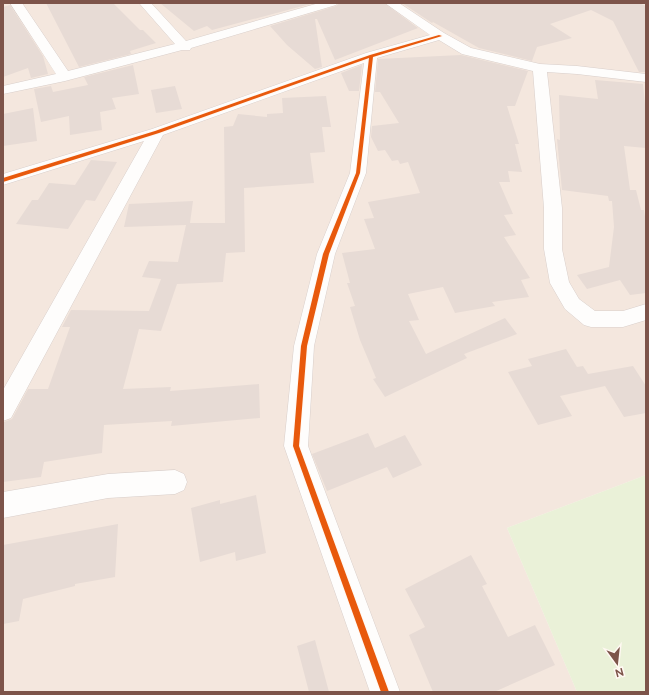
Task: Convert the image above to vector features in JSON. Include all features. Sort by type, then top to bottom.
[{"type":"street","points":[[16,3],[65,77]]},
{"type":"street","points":[[145,3],[185,46]]},
{"type":"street","points":[[3,90],[65,77],[185,46],[332,3]]},
{"type":"street","points":[[391,3],[440,36],[467,51],[540,68],[576,70],[646,78]]},
{"type":"street","points":[[275,8],[287,16]]},
{"type":"street","points":[[3,180],[157,132],[371,56],[440,36]]},
{"type":"street","points":[[371,56],[358,173],[326,254],[304,346],[296,446],[385,692]]},
{"type":"street","points":[[540,68],[553,208],[554,249],[560,283],[572,304],[591,319],[623,319],[646,312]]},
{"type":"street","points":[[3,411],[157,132]]},
{"type":"street","points":[[3,505],[108,486],[175,482]]},
{"type":"shaded area","points":[[3,3],[646,3],[646,475],[507,528],[577,692],[3,692]]},
{"type":"green space","points":[[646,475],[646,692],[577,692],[507,528]]},
{"type":"building","points":[[46,3],[113,3],[140,30],[143,30],[156,43],[130,51],[131,54],[79,67]]},
{"type":"building","points":[[160,3],[314,3],[212,30],[207,26],[194,31]]},
{"type":"building","points":[[340,3],[384,3],[418,28],[335,60],[317,19],[315,19],[322,67],[315,69],[287,45],[270,26],[336,6]]},
{"type":"building","points":[[402,3],[639,3],[646,6],[646,72],[639,72],[613,21],[591,10],[550,24],[572,38],[537,47],[532,61],[479,48],[433,22],[432,23]]},
{"type":"building","points":[[10,5],[43,56],[48,74],[31,78],[28,68],[3,77],[3,7]]},
{"type":"building","points":[[461,55],[528,71],[515,106],[507,106],[519,144],[515,144],[522,172],[508,171],[510,182],[499,182],[513,214],[504,215],[516,235],[504,237],[530,278],[521,280],[529,297],[492,302],[495,306],[455,313],[443,287],[408,294],[419,320],[409,321],[426,354],[505,318],[517,334],[464,354],[467,358],[385,397],[373,379],[376,378],[360,340],[350,307],[355,306],[347,283],[350,283],[342,253],[375,249],[364,219],[374,218],[368,202],[420,193],[408,162],[400,164],[398,160],[392,161],[385,150],[378,151],[371,137],[372,126],[399,123],[380,92],[375,92],[378,59]]},
{"type":"building","points":[[133,65],[139,94],[112,98],[116,109],[100,112],[102,130],[70,135],[69,116],[41,122],[34,89],[51,86],[53,92],[88,85],[84,77]]},
{"type":"building","points":[[362,65],[359,91],[349,91],[341,73]]},
{"type":"building","points":[[595,80],[643,84],[646,104],[646,148],[624,146],[630,190],[636,190],[641,210],[644,210],[646,223],[646,293],[630,295],[620,280],[587,289],[577,275],[609,267],[614,227],[612,201],[609,201],[608,196],[562,190],[557,139],[560,140],[559,95],[598,99]]},
{"type":"building","points":[[175,86],[182,109],[156,113],[151,90]]},
{"type":"building","points":[[326,96],[331,127],[322,127],[325,152],[310,153],[314,183],[244,188],[245,252],[226,253],[223,282],[177,284],[161,331],[139,329],[123,389],[171,387],[170,391],[259,384],[260,418],[171,426],[172,421],[104,425],[102,453],[44,462],[41,477],[3,482],[4,422],[12,419],[28,389],[48,389],[70,327],[62,327],[71,310],[149,311],[161,279],[142,277],[149,261],[178,262],[186,225],[124,227],[129,204],[193,201],[190,223],[225,223],[224,127],[233,126],[238,114],[267,117],[267,114],[283,113],[282,98]]},
{"type":"building","points":[[33,108],[37,141],[3,146],[3,114]]},
{"type":"building","points":[[91,160],[117,162],[95,201],[86,200],[68,229],[16,224],[32,200],[38,200],[49,183],[75,185]]},
{"type":"building","points":[[566,349],[577,367],[583,366],[588,374],[633,366],[646,386],[646,413],[624,417],[605,386],[560,396],[572,416],[538,425],[508,372],[532,366],[528,359]]},
{"type":"building","points":[[368,433],[375,448],[405,435],[422,465],[393,478],[387,467],[327,491],[312,454]]},
{"type":"building","points":[[256,495],[266,553],[236,561],[235,552],[200,562],[191,508],[220,500],[220,504]]},
{"type":"building","points":[[118,524],[115,577],[75,584],[75,586],[23,599],[19,621],[3,624],[3,545]]},
{"type":"building","points":[[471,555],[487,584],[482,586],[508,637],[535,625],[555,665],[494,692],[433,692],[409,635],[425,627],[405,589]]},
{"type":"building","points":[[315,640],[329,692],[309,692],[297,646]]},
{"type":"cycle path","points":[[3,180],[157,132],[371,56],[440,36]]},
{"type":"cycle path","points":[[371,56],[358,173],[326,254],[304,346],[296,446],[385,692]]}]
